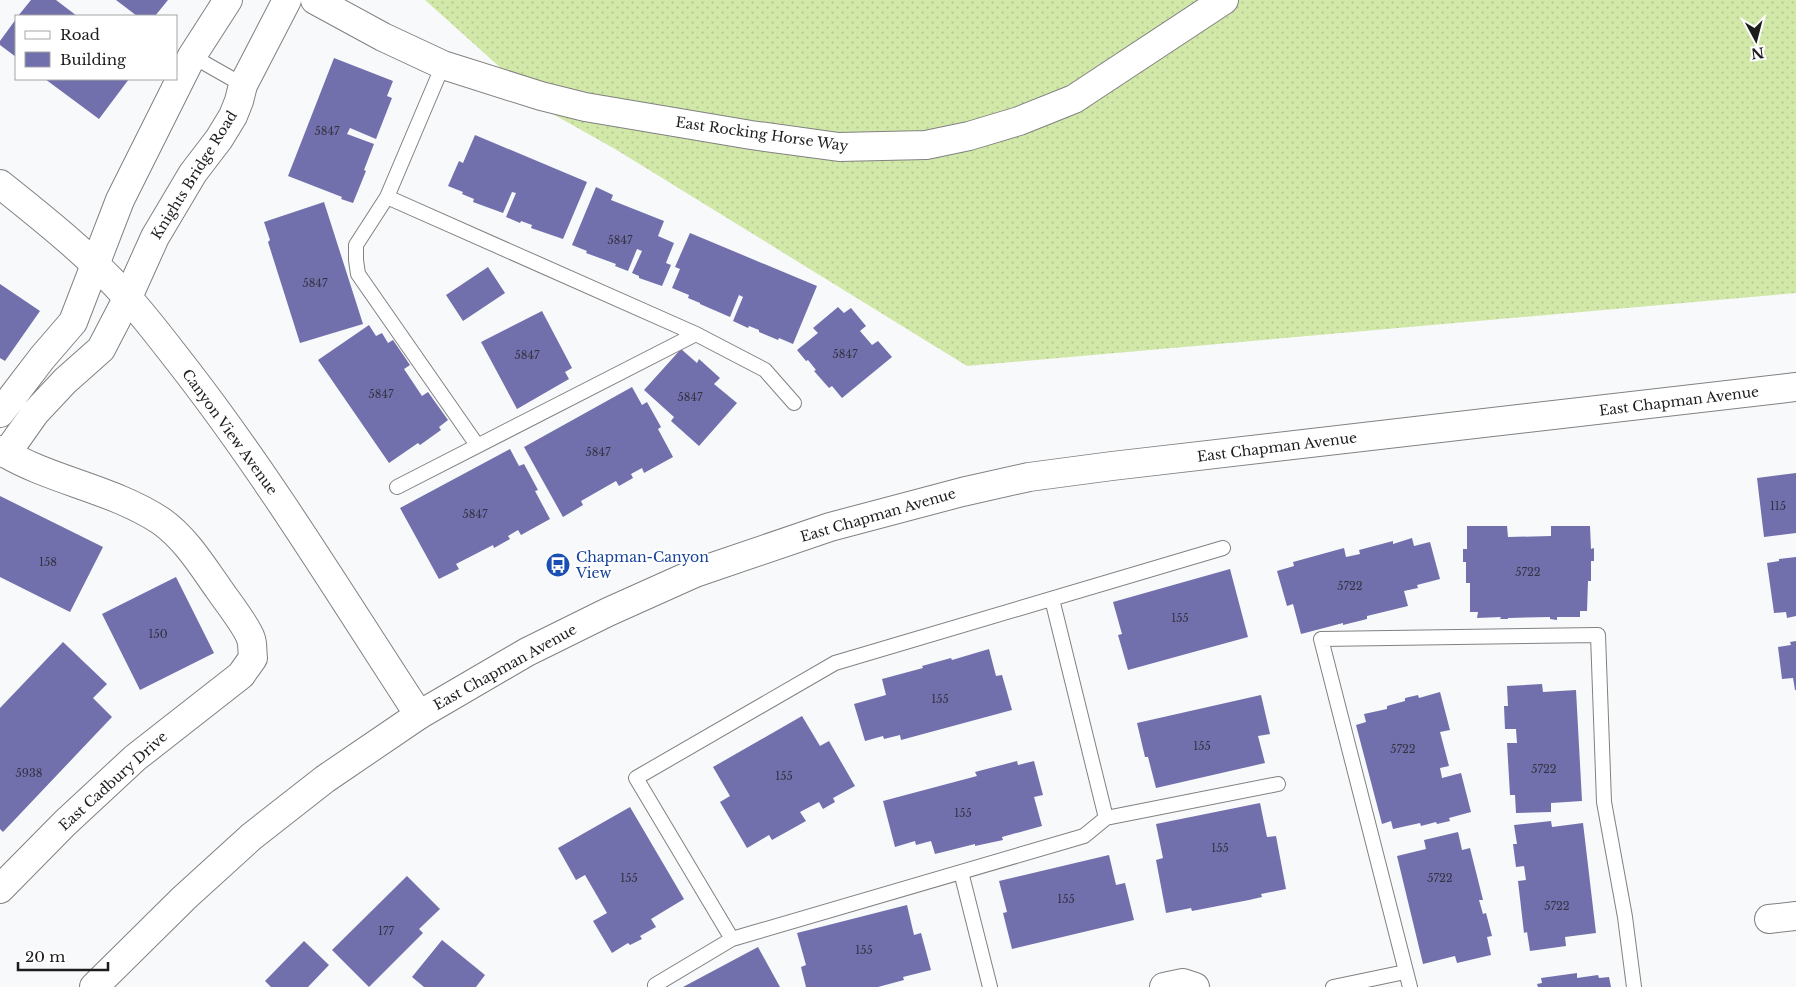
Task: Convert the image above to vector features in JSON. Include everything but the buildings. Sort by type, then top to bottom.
[{"type":"street","points":[[0,413],[73,322],[120,200],[192,56],[228,0]]},
{"type":"street","name":"Knights Bridge Road","points":[[3,452],[65,381],[101,349],[128,297],[155,237],[193,173],[219,139],[233,116],[243,85],[287,0]]},
{"type":"street","name":"East Rocking Horse Way","points":[[315,0],[383,37],[443,65],[541,96],[585,107],[751,135],[839,147],[926,145],[969,136],[1010,124],[1074,99],[1224,0]]},
{"type":"street","name":"Canyon View Avenue","points":[[0,184],[96,265],[128,297],[206,397],[250,458],[419,715]]},
{"type":"street","name":"East Chapman Avenue","points":[[94,987],[184,898],[251,837],[325,779],[419,715],[527,652],[608,612],[695,574],[830,527],[954,494],[1029,477],[1796,387]]},
{"type":"street","name":"East Cadbury Drive","points":[[0,889],[64,824],[135,758],[241,675],[253,658],[251,639],[233,609],[185,542],[161,521],[118,498],[31,467],[3,452]]},
{"type":"street","points":[[1769,919],[1796,916]]},
{"type":"street","points":[[1164,987],[1183,983],[1195,987]]},
{"type":"lane","points":[[192,56],[243,85]]},
{"type":"lane","points":[[443,65],[387,197],[356,245],[356,260],[358,274],[477,445]]},
{"type":"lane","points":[[387,197],[696,334],[765,370],[794,403]]},
{"type":"lane","points":[[397,487],[696,334]]},
{"type":"lane","points":[[732,939],[636,778],[835,663],[1223,548]]},
{"type":"lane","points":[[1052,599],[1106,818]]},
{"type":"lane","points":[[1410,987],[1321,639],[1598,635],[1604,802],[1625,917],[1634,987]]},
{"type":"lane","points":[[655,985],[732,939],[1084,836],[1106,818],[1278,784]]},
{"type":"lane","points":[[961,872],[990,987]]},
{"type":"lane","points":[[1333,987],[1406,972]]},
{"type":"green space","points":[[425,0],[1796,0],[1796,293],[967,366],[615,149],[551,113]]},
{"type":"place","name":"Chapman-Canyon View","points":[[558,565]]}]
